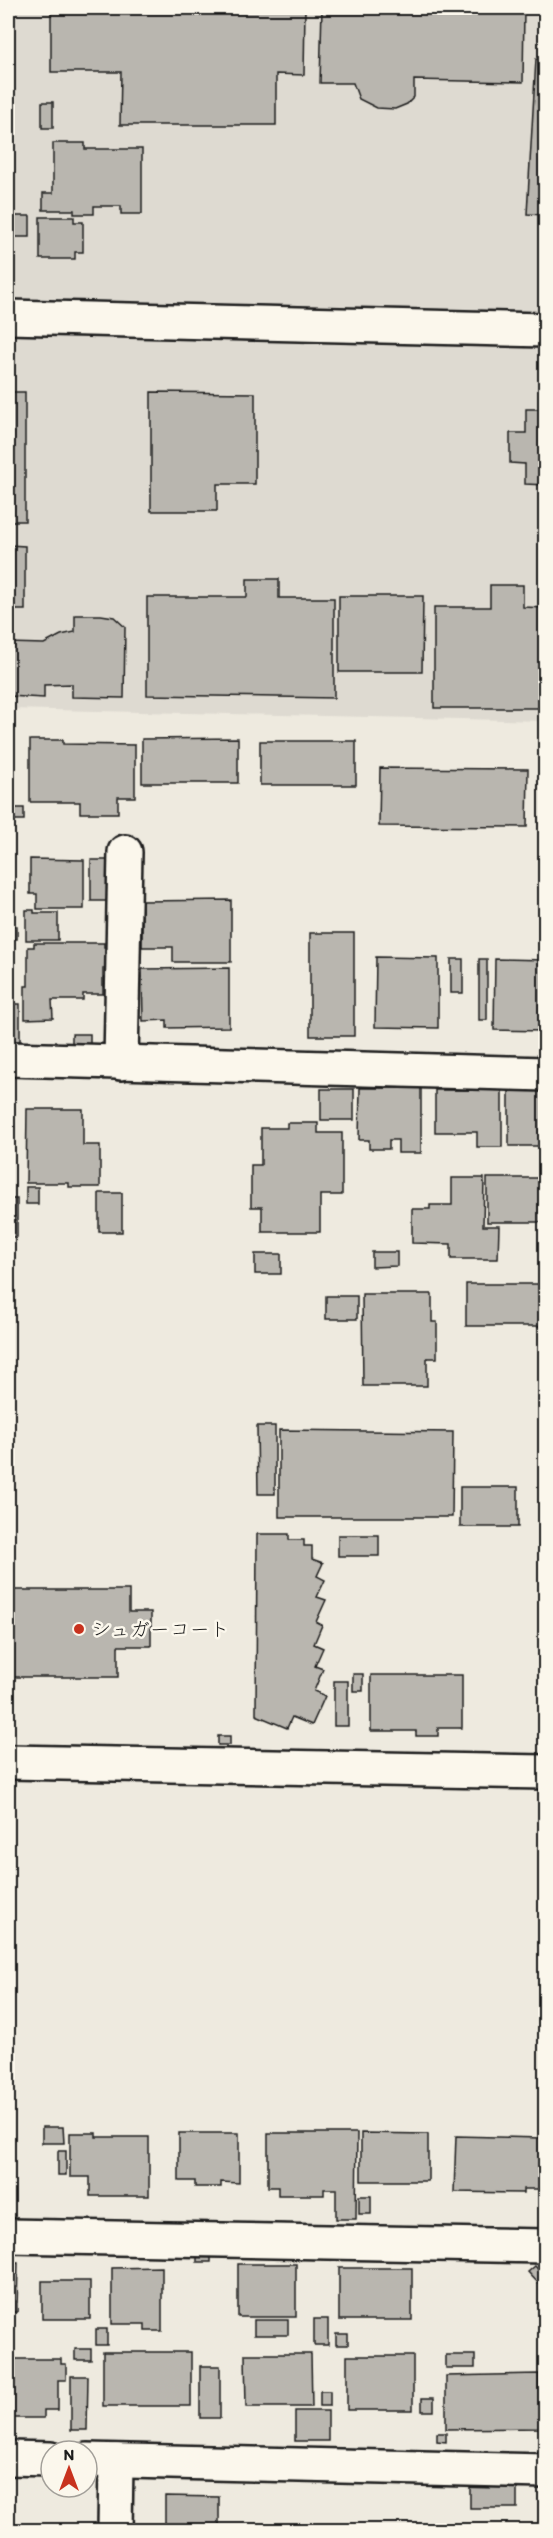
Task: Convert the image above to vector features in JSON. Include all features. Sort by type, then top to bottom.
[{"type":"street","points":[[8,317],[546,330]]},
{"type":"street","points":[[121,1063],[125,852]]},
{"type":"street","points":[[8,1059],[546,1074]]},
{"type":"street","points":[[8,1762],[546,1772]]},
{"type":"street","points":[[8,2236],[546,2246]]},
{"type":"street","points":[[8,2458],[39,2459]]},
{"type":"street","points":[[115,2530],[102,2460],[546,2471]]},
{"type":"shaded area","points":[[8,8],[545,8],[545,721],[8,709]]},
{"type":"building","points":[[51,8],[305,8],[304,75],[276,74],[276,125],[120,125],[121,72],[51,72]]},
{"type":"building","points":[[322,8],[524,8],[523,82],[414,80],[414,97],[407,104],[395,109],[377,108],[359,99],[353,83],[320,83]]},
{"type":"building","points":[[542,24],[546,24],[546,55],[542,55]]},
{"type":"building","points":[[536,59],[546,59],[546,215],[527,214]]},
{"type":"building","points":[[42,102],[53,102],[53,128],[42,128]]},
{"type":"building","points":[[53,143],[85,143],[85,149],[142,149],[142,214],[121,214],[121,206],[94,206],[94,214],[74,214],[74,210],[43,210],[43,193],[53,193]]},
{"type":"building","points":[[15,216],[30,216],[30,237],[15,237]]},
{"type":"building","points":[[40,217],[74,217],[74,222],[83,222],[83,252],[75,252],[75,259],[40,259]]},
{"type":"building","points":[[8,392],[25,392],[25,521],[8,521]]},
{"type":"building","points":[[151,392],[255,393],[255,484],[217,484],[217,511],[151,511]]},
{"type":"building","points":[[526,409],[546,409],[546,485],[525,484],[525,464],[510,463],[510,433],[526,433]]},
{"type":"building","points":[[8,545],[25,546],[25,610],[8,610]]},
{"type":"building","points":[[247,579],[279,579],[279,598],[334,598],[334,698],[147,695],[147,597],[247,597]]},
{"type":"building","points":[[490,585],[523,585],[523,607],[546,608],[546,708],[434,708],[434,607],[490,607]]},
{"type":"building","points":[[339,596],[423,596],[422,672],[339,672]]},
{"type":"building","points":[[75,615],[114,617],[125,627],[124,698],[72,697],[72,684],[44,685],[44,698],[8,696],[8,643],[44,644],[61,635],[75,632]]},
{"type":"building","points":[[238,738],[238,783],[142,783],[142,739]]},
{"type":"building","points":[[30,740],[63,740],[63,744],[135,745],[135,797],[118,797],[118,813],[80,813],[80,802],[30,802]]},
{"type":"building","points":[[260,741],[356,741],[356,785],[260,785]]},
{"type":"building","points":[[541,759],[546,759],[546,772],[541,772]]},
{"type":"building","points":[[380,768],[528,769],[527,827],[379,826]]},
{"type":"building","points":[[11,808],[24,808],[24,820],[11,820]]},
{"type":"building","points":[[30,859],[84,860],[84,909],[37,909],[37,894],[30,894]]},
{"type":"building","points":[[91,860],[108,860],[108,901],[91,901]]},
{"type":"building","points":[[8,882],[12,882],[12,921],[8,921]]},
{"type":"building","points":[[231,900],[231,962],[173,962],[173,947],[142,947],[142,901]]},
{"type":"building","points":[[26,910],[34,910],[34,913],[58,913],[58,940],[26,940]]},
{"type":"building","points":[[8,926],[17,926],[17,939],[8,939]]},
{"type":"building","points":[[310,933],[354,933],[354,1036],[310,1036]]},
{"type":"building","points":[[34,943],[104,943],[104,947],[108,947],[109,968],[103,968],[103,994],[83,994],[83,1000],[52,1000],[53,1018],[25,1019],[28,947],[34,947]]},
{"type":"building","points":[[8,946],[10,946],[10,992],[8,992]]},
{"type":"building","points":[[376,957],[438,958],[438,1028],[375,1027]]},
{"type":"building","points":[[451,959],[463,959],[463,993],[451,993]]},
{"type":"building","points":[[479,959],[487,959],[487,1020],[479,1020]]},
{"type":"building","points":[[495,959],[546,960],[546,1031],[494,1030]]},
{"type":"building","points":[[229,968],[229,1027],[167,1028],[167,1020],[143,1021],[142,969]]},
{"type":"building","points":[[8,1004],[20,1004],[20,1041],[8,1041]]},
{"type":"building","points":[[72,1034],[90,1034],[90,1045],[72,1044]]},
{"type":"building","points":[[360,1088],[421,1088],[421,1153],[398,1153],[398,1140],[389,1140],[389,1149],[369,1149],[369,1140],[359,1140]]},
{"type":"building","points":[[321,1089],[354,1089],[354,1120],[321,1120]]},
{"type":"building","points":[[435,1090],[502,1090],[502,1147],[477,1147],[477,1132],[435,1132]]},
{"type":"building","points":[[509,1091],[546,1091],[546,1146],[509,1146]]},
{"type":"building","points":[[27,1109],[83,1109],[83,1145],[100,1145],[100,1187],[69,1187],[69,1183],[26,1183]]},
{"type":"building","points":[[287,1123],[318,1123],[318,1133],[342,1133],[342,1195],[320,1195],[320,1232],[262,1232],[262,1207],[251,1207],[251,1165],[261,1165],[261,1128],[287,1128]]},
{"type":"building","points":[[452,1178],[484,1178],[483,1226],[499,1226],[498,1259],[451,1259],[451,1244],[412,1243],[412,1209],[430,1209],[430,1205],[452,1205]]},
{"type":"building","points":[[487,1178],[546,1178],[546,1222],[487,1222]]},
{"type":"building","points":[[26,1187],[38,1187],[38,1204],[26,1204]]},
{"type":"building","points":[[99,1193],[122,1193],[122,1232],[99,1232]]},
{"type":"building","points":[[8,1199],[17,1199],[17,1237],[8,1237]]},
{"type":"building","points":[[372,1252],[397,1252],[397,1266],[372,1267]]},
{"type":"building","points":[[255,1254],[281,1254],[281,1274],[255,1274]]},
{"type":"building","points":[[466,1284],[546,1284],[546,1326],[466,1326]]},
{"type":"building","points":[[362,1294],[432,1294],[432,1322],[437,1322],[437,1358],[427,1358],[427,1386],[363,1386]]},
{"type":"building","points":[[326,1296],[357,1296],[357,1319],[326,1319]]},
{"type":"building","points":[[257,1426],[275,1426],[275,1494],[258,1494]]},
{"type":"building","points":[[279,1430],[453,1432],[452,1517],[279,1517]]},
{"type":"building","points":[[460,1487],[518,1487],[518,1527],[460,1527]]},
{"type":"building","points":[[257,1534],[289,1534],[289,1540],[304,1540],[304,1546],[312,1546],[312,1559],[323,1563],[317,1576],[325,1580],[317,1597],[326,1600],[316,1622],[322,1625],[314,1644],[323,1648],[315,1666],[323,1669],[314,1691],[325,1696],[312,1725],[292,1717],[287,1728],[256,1715]]},
{"type":"building","points":[[338,1535],[379,1535],[379,1556],[338,1556]]},
{"type":"building","name":"シュガーコート","points":[[8,1590],[129,1590],[129,1612],[151,1612],[151,1646],[118,1646],[118,1677],[8,1677]]},
{"type":"building","points":[[353,1674],[363,1674],[363,1691],[353,1691]]},
{"type":"building","points":[[371,1675],[462,1675],[462,1728],[438,1728],[438,1736],[416,1736],[416,1731],[371,1731]]},
{"type":"building","points":[[334,1681],[348,1681],[348,1726],[334,1726]]},
{"type":"building","points":[[218,1736],[230,1736],[230,1745],[218,1745]]},
{"type":"building","points":[[42,2127],[63,2127],[64,2143],[42,2143]]},
{"type":"building","points":[[70,2133],[96,2133],[96,2137],[149,2137],[149,2196],[90,2196],[90,2177],[70,2177]]},
{"type":"building","points":[[179,2133],[239,2133],[239,2183],[221,2182],[221,2187],[195,2187],[195,2181],[179,2181]]},
{"type":"building","points":[[268,2133],[357,2133],[356,2219],[336,2219],[336,2189],[324,2189],[324,2195],[278,2195],[278,2187],[268,2187]]},
{"type":"building","points":[[361,2133],[428,2134],[428,2181],[361,2181]]},
{"type":"building","points":[[456,2136],[541,2138],[540,2189],[523,2189],[523,2193],[454,2192]]},
{"type":"building","points":[[58,2151],[66,2151],[66,2175],[58,2175]]},
{"type":"building","points":[[359,2196],[371,2196],[371,2214],[359,2214]]},
{"type":"building","points":[[211,2253],[211,2262],[197,2262],[197,2254]]},
{"type":"building","points":[[8,2263],[18,2263],[17,2312],[8,2312]]},
{"type":"building","points":[[238,2264],[296,2264],[296,2317],[238,2317]]},
{"type":"building","points":[[535,2266],[546,2278],[539,2284],[528,2272]]},
{"type":"building","points":[[162,2267],[162,2331],[145,2331],[145,2324],[112,2324],[112,2268]]},
{"type":"building","points":[[339,2268],[412,2268],[412,2320],[339,2320]]},
{"type":"building","points":[[42,2281],[90,2281],[90,2319],[42,2319]]},
{"type":"building","points":[[540,2286],[546,2286],[546,2322],[540,2322]]},
{"type":"building","points":[[314,2319],[328,2319],[328,2345],[314,2345]]},
{"type":"building","points":[[254,2320],[288,2320],[288,2335],[254,2335]]},
{"type":"building","points":[[96,2329],[107,2329],[107,2345],[96,2345]]},
{"type":"building","points":[[336,2334],[348,2334],[348,2345],[336,2345]]},
{"type":"building","points":[[75,2349],[91,2349],[91,2360],[75,2360]]},
{"type":"building","points":[[103,2352],[191,2352],[191,2406],[103,2406]]},
{"type":"building","points":[[245,2354],[311,2354],[312,2407],[246,2407]]},
{"type":"building","points":[[446,2355],[475,2355],[475,2368],[446,2368]]},
{"type":"building","points":[[347,2356],[413,2356],[413,2410],[347,2410]]},
{"type":"building","points":[[8,2359],[61,2359],[61,2364],[66,2364],[66,2380],[58,2380],[58,2410],[44,2410],[44,2418],[8,2418]]},
{"type":"building","points":[[200,2366],[220,2366],[220,2418],[200,2418]]},
{"type":"building","points":[[539,2374],[540,2428],[446,2429],[446,2376]]},
{"type":"building","points":[[71,2376],[88,2376],[87,2430],[71,2430]]},
{"type":"building","points":[[320,2391],[330,2391],[330,2406],[320,2406]]},
{"type":"building","points":[[422,2398],[434,2398],[434,2411],[422,2411]]},
{"type":"building","points":[[295,2411],[328,2411],[328,2441],[295,2441]]},
{"type":"building","points":[[437,2433],[446,2433],[446,2442],[437,2441]]},
{"type":"building","points":[[470,2484],[517,2484],[517,2508],[470,2508]]},
{"type":"building","points":[[165,2496],[219,2497],[219,2530],[165,2530]]},
{"type":"place","name":"シュガーコート","points":[[79,1629]]}]
